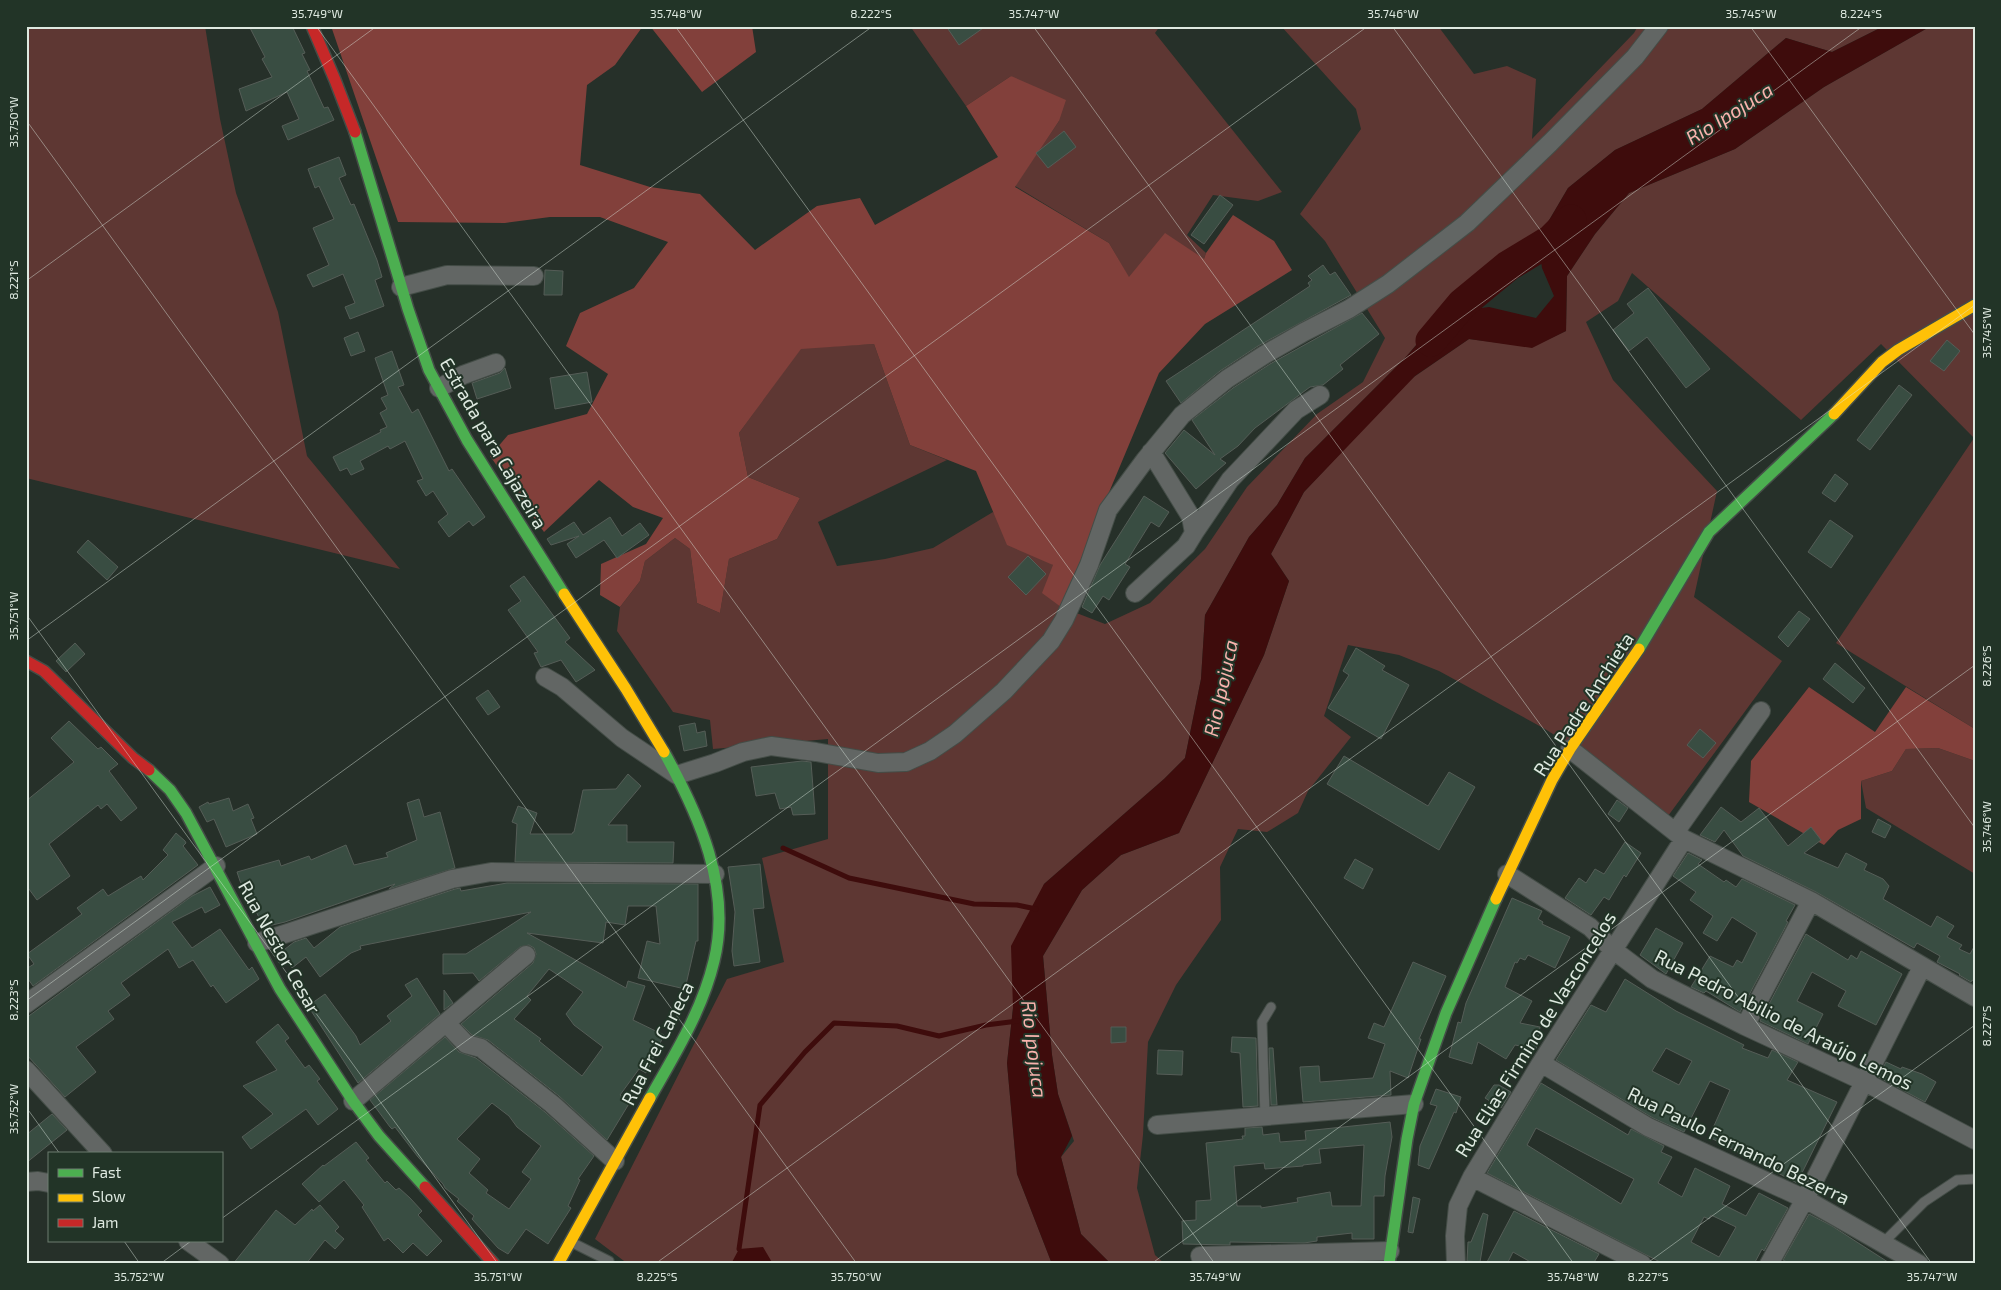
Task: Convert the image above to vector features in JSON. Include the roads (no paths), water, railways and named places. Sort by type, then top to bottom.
[{"type":"street","name":"Estrada para Cajazeira","points":[[312,26],[342,96],[401,287],[430,371],[502,498],[628,691],[677,775],[699,820]]},
{"type":"street","points":[[545,677],[562,687],[622,738],[677,775],[743,752],[771,746],[878,763],[906,762],[936,747],[955,734],[1004,691],[1051,641],[1064,620],[1089,565],[1108,510],[1151,452],[1182,415],[1228,379],[1304,332],[1349,309],[1418,262],[1467,223],[1635,57],[1659,26]]},
{"type":"street","points":[[401,287],[447,275],[534,276]]},
{"type":"street","name":"Rua Padre Anchieta","points":[[1390,1257],[1414,1104],[1446,1014],[1507,874],[1552,780],[1570,749],[1646,638],[1709,532],[1826,424],[1882,362],[1898,350],[1975,305]]},
{"type":"street","points":[[439,388],[463,375],[496,363]]},
{"type":"street","points":[[1136,593],[1186,546],[1230,480],[1296,410],[1320,395]]},
{"type":"street","points":[[1151,452],[1191,517],[1194,533]]},
{"type":"street","name":"Rua Nestor Cesar","points":[[26,661],[44,671],[133,758],[170,790],[186,813],[216,866],[280,989],[353,1102],[379,1136],[494,1264]]},
{"type":"street","name":"Rua Elias Firmino de Vasconcelos","points":[[1456,1264],[1455,1236],[1458,1206],[1472,1177],[1680,835],[1761,710]]},
{"type":"street","points":[[1570,749],[1680,835],[1811,901],[1975,997]]},
{"type":"street","name":"Rua Frei Caneca","points":[[558,1264],[685,1036],[700,1004],[716,953],[720,915],[715,874],[699,820]]},
{"type":"street","points":[[26,1004],[216,866]]},
{"type":"street","points":[[257,943],[452,879],[491,872],[715,874]]},
{"type":"street","name":"Rua Pedro Abilio de Araújo Lemos","points":[[1507,874],[1590,927],[1612,949],[1652,979],[1745,1026],[1863,1081],[1975,1140]]},
{"type":"street","points":[[1745,1026],[1811,901]]},
{"type":"street","points":[[353,1102],[526,955]]},
{"type":"street","points":[[1769,1264],[1805,1199],[1922,967]]},
{"type":"street","points":[[446,1024],[466,1044],[481,1048],[552,1104],[615,1162]]},
{"type":"street","name":"Rua Paulo Fernando Bezerra","points":[[1541,1063],[1648,1127],[1805,1199],[1919,1264]]},
{"type":"street","points":[[26,1070],[101,1152]]},
{"type":"street","points":[[1157,1125],[1414,1104]]},
{"type":"street","points":[[1472,1177],[1642,1264]]},
{"type":"street","points":[[26,1182],[48,1183]]},
{"type":"street","points":[[189,1242],[220,1264]]},
{"type":"street","points":[[1200,1256],[1268,1259],[1390,1257]]},
{"type":"lane","points":[[1265,1116],[1262,1022],[1271,1006]]},
{"type":"lane","points":[[1883,1243],[1924,1202],[1957,1180],[1975,1179]]},
{"type":"lane","points":[[570,1242],[609,1260],[608,1264]]},
{"type":"water","points":[[1884,26],[1931,26],[1824,87],[1735,149],[1629,193],[1595,234],[1567,276],[1566,331],[1532,348],[1469,339],[1415,376],[1304,492],[1271,554],[1289,581],[1264,655],[1179,833],[1121,855],[1082,890],[1043,956],[1052,1055],[1058,1094],[1072,1136],[1061,1157],[1081,1234],[1111,1264],[1052,1264],[1017,1174],[1007,1063],[1013,1008],[1011,946],[1044,884],[1164,779],[1185,758],[1201,679],[1205,615],[1249,537],[1277,505],[1305,458],[1405,358],[1444,313],[1489,307],[1536,318],[1554,296],[1542,268],[1538,239],[1568,188],[1615,150],[1702,109],[1786,38],[1832,52]]},
{"type":"water","points":[[763,1247],[773,1264],[731,1264],[739,1249]]},
{"type":"waterway","name":"Rio Ipojuca","points":[[1431,341],[1462,304],[1508,266],[1551,240],[1571,220]]},
{"type":"waterway","points":[[783,848],[849,878],[974,904],[1017,905],[1036,909]]},
{"type":"waterway","points":[[739,1249],[760,1105],[805,1052],[834,1023],[897,1026],[939,1036],[986,1025],[1018,1021]]}]
